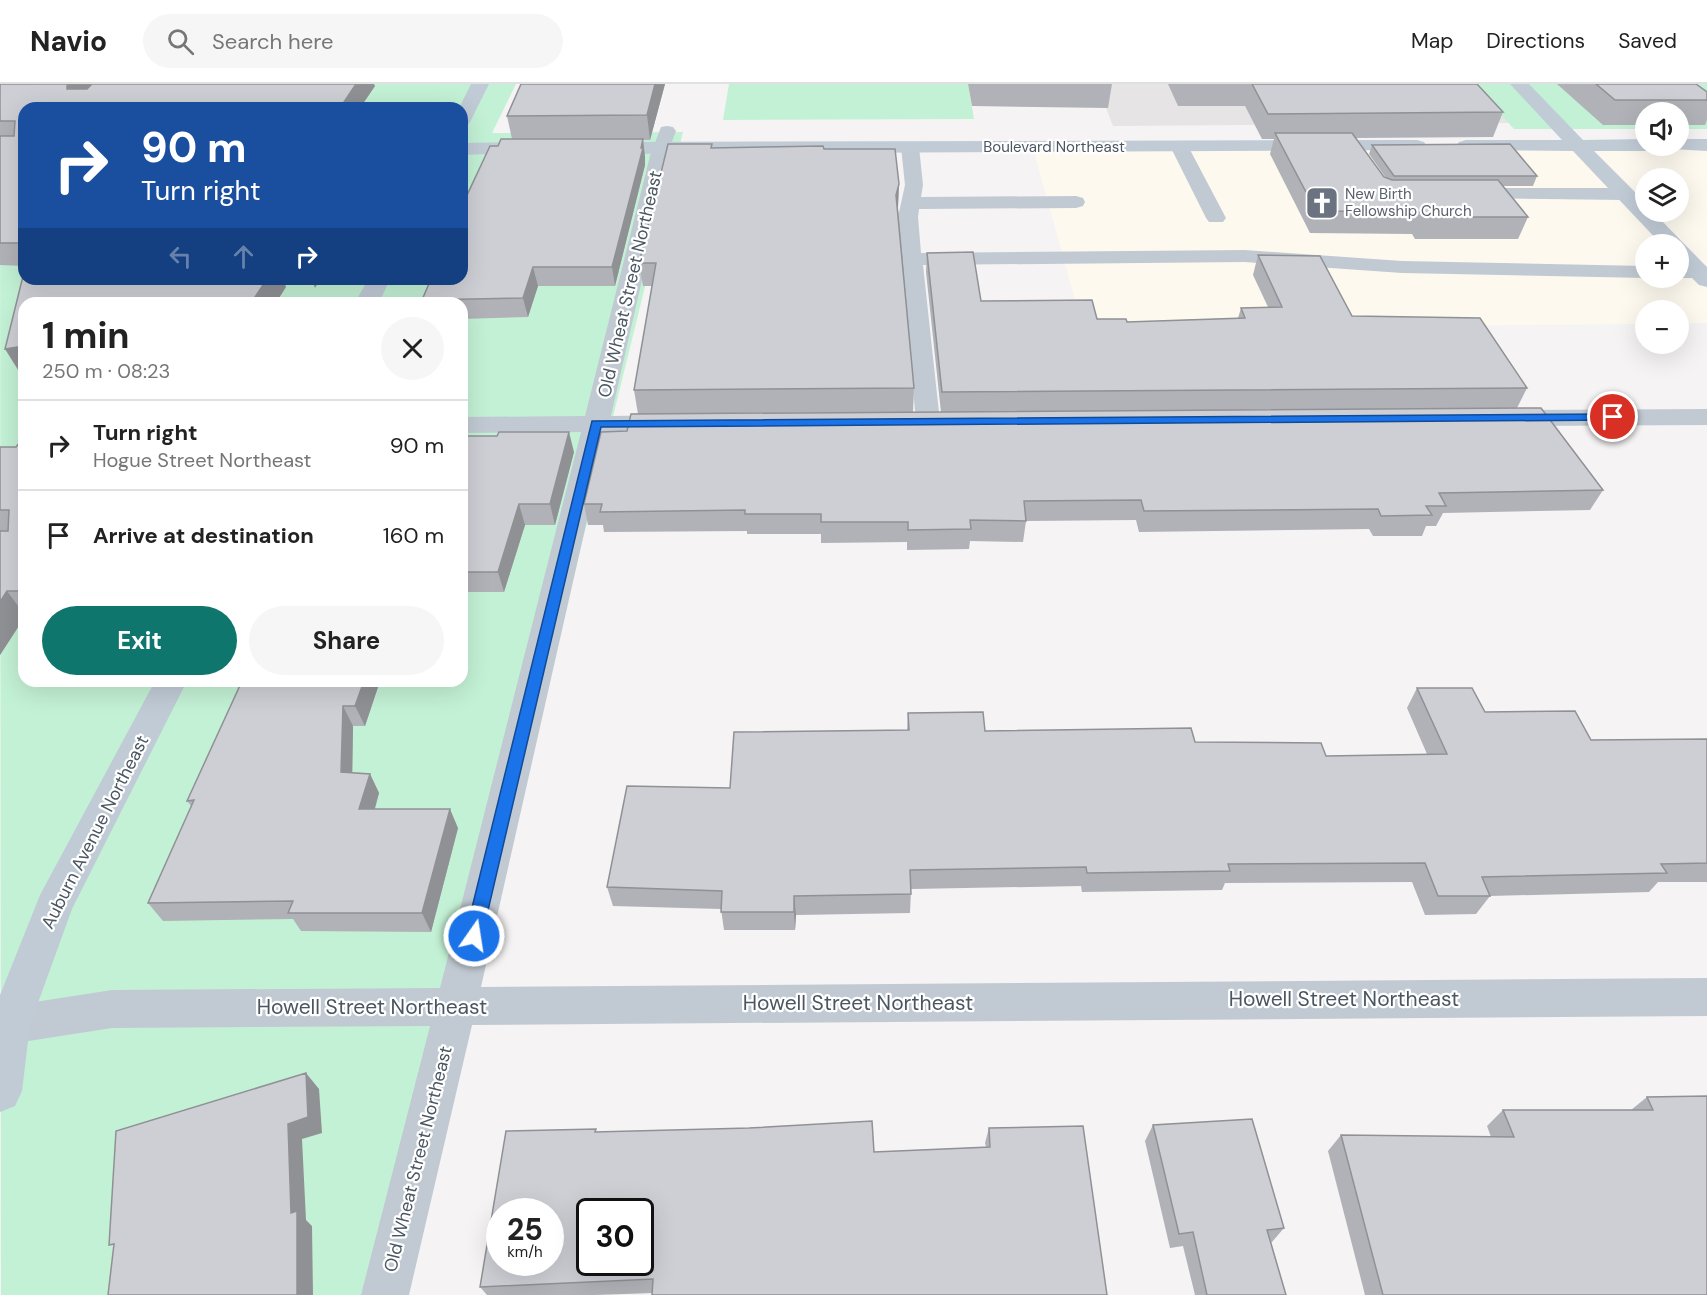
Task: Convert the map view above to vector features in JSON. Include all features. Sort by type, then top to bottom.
[{"type":"main road","points":[[468,108],[480,84]]},
{"type":"main road","points":[[1519,84],[1663,234]]},
{"type":"main road","name":"Boulevard Northeast","points":[[581,148],[665,140],[910,147],[1179,146],[1357,153],[1442,146],[1635,145]]},
{"type":"main road","points":[[1689,145],[1707,145]]},
{"type":"main road","points":[[468,148],[558,148]]},
{"type":"main road","name":"Auburn Avenue Northeast","points":[[0,1090],[9,1025],[54,907],[168,687]]},
{"type":"street","name":"Old Wheat Street Northeast","points":[[384,1295],[665,140]]},
{"type":"street","points":[[1479,418],[1707,417]]},
{"type":"street","points":[[468,425],[695,423]]},
{"type":"street","name":"Howell Street Northeast","points":[[9,1025],[112,1009],[1707,997]]},
{"type":"lane","points":[[1179,146],[1216,218]]},
{"type":"lane","points":[[910,147],[914,185],[908,217],[929,422]]},
{"type":"lane","points":[[1444,194],[1624,194]]},
{"type":"lane","points":[[911,203],[1076,202]]},
{"type":"lane","points":[[912,259],[1245,256],[1402,267],[1635,272]]},
{"type":"shaded area","points":[[1097,84],[1473,84],[1509,123],[1113,126]]},
{"type":"shaded area","points":[[1635,145],[1635,156],[1689,156],[1689,145],[1707,145],[1707,323],[1689,323],[1689,300],[1635,300],[1635,324],[1083,329],[1033,148]]},
{"type":"green space","points":[[0,84],[516,84],[492,133],[683,132],[397,1295],[1,1295]]},
{"type":"green space","points":[[729,84],[968,84],[974,119],[723,120]]},
{"type":"green space","points":[[1473,84],[1707,84],[1707,129],[1689,129],[1689,102],[1635,102],[1635,129],[1514,129]]},
{"type":"building","points":[[0,84],[68,84],[67,89],[87,89],[92,84],[356,84],[344,102],[18,102],[18,243],[0,243],[0,136],[14,136],[15,121],[0,121]]},
{"type":"building","points":[[521,84],[655,84],[647,115],[507,116]]},
{"type":"building","points":[[1252,84],[1477,84],[1503,112],[1268,114]]},
{"type":"building","points":[[1596,84],[1696,84],[1707,92],[1707,100],[1615,100]]},
{"type":"building","points":[[1275,133],[1352,133],[1384,177],[1392,180],[1498,180],[1528,217],[1423,217],[1420,212],[1316,211]]},
{"type":"building","points":[[501,139],[643,139],[641,148],[643,148],[612,267],[533,267],[523,298],[423,297],[428,285],[468,285],[468,193],[490,146],[498,146]]},
{"type":"building","points":[[668,144],[712,144],[711,148],[823,146],[824,149],[895,149],[899,184],[896,195],[914,388],[634,390],[656,263],[639,263]]},
{"type":"building","points":[[1510,144],[1537,176],[1394,176],[1372,145]]},
{"type":"building","points":[[973,252],[981,301],[1092,300],[1097,319],[1126,319],[1127,322],[1245,318],[1241,308],[1282,307],[1258,255],[1320,256],[1352,316],[1480,318],[1527,388],[942,392],[927,253]]},
{"type":"building","points":[[21,285],[263,285],[255,297],[18,297],[18,347],[5,349]]},
{"type":"building","points":[[1541,408],[1603,490],[1439,493],[1446,506],[1426,506],[1432,515],[1381,516],[1378,509],[1144,511],[1141,500],[1024,501],[1026,521],[970,520],[971,529],[908,530],[908,522],[821,522],[821,514],[745,514],[745,510],[600,512],[602,504],[584,504],[601,432],[627,431],[631,414]]},
{"type":"building","points":[[499,432],[569,432],[550,504],[519,504],[498,572],[468,572],[468,436],[497,436]]},
{"type":"building","points":[[18,444],[18,591],[7,591],[0,602],[0,531],[8,531],[9,510],[0,510],[0,447],[16,447]]},
{"type":"building","points":[[239,687],[362,687],[355,706],[343,706],[341,772],[370,774],[359,809],[450,809],[422,913],[288,913],[293,901],[148,903],[194,800],[187,801]]},
{"type":"building","points":[[1417,688],[1472,688],[1485,712],[1575,711],[1591,740],[1707,739],[1707,863],[1661,864],[1667,873],[1482,877],[1490,896],[1438,896],[1425,863],[1228,864],[1230,871],[1087,873],[1086,867],[910,870],[911,894],[794,896],[794,912],[721,912],[722,891],[607,887],[627,786],[730,788],[734,732],[909,730],[908,713],[983,712],[985,731],[1191,728],[1195,742],[1321,743],[1326,756],[1447,754]]},
{"type":"building","points":[[306,1073],[308,1117],[288,1124],[291,1213],[297,1211],[297,1295],[108,1295],[114,1244],[109,1245],[116,1131]]},
{"type":"building","points":[[1707,1096],[1707,1295],[1383,1295],[1341,1135],[1514,1137],[1503,1110],[1653,1110],[1647,1097]]},
{"type":"building","points":[[1252,1119],[1284,1228],[1267,1230],[1286,1295],[1207,1295],[1193,1232],[1179,1234],[1153,1125]]},
{"type":"building","points":[[872,1121],[874,1152],[990,1147],[989,1128],[1083,1126],[1107,1295],[652,1295],[653,1279],[480,1287],[486,1251],[486,1276],[564,1276],[564,1198],[495,1198],[506,1131],[596,1129],[595,1132],[749,1128]]},
{"type":"place","name":"New Birth Fellowship Church","points":[[1322,203]]},
{"type":"route","points":[[474,936],[596,424],[1613,417]]}]
